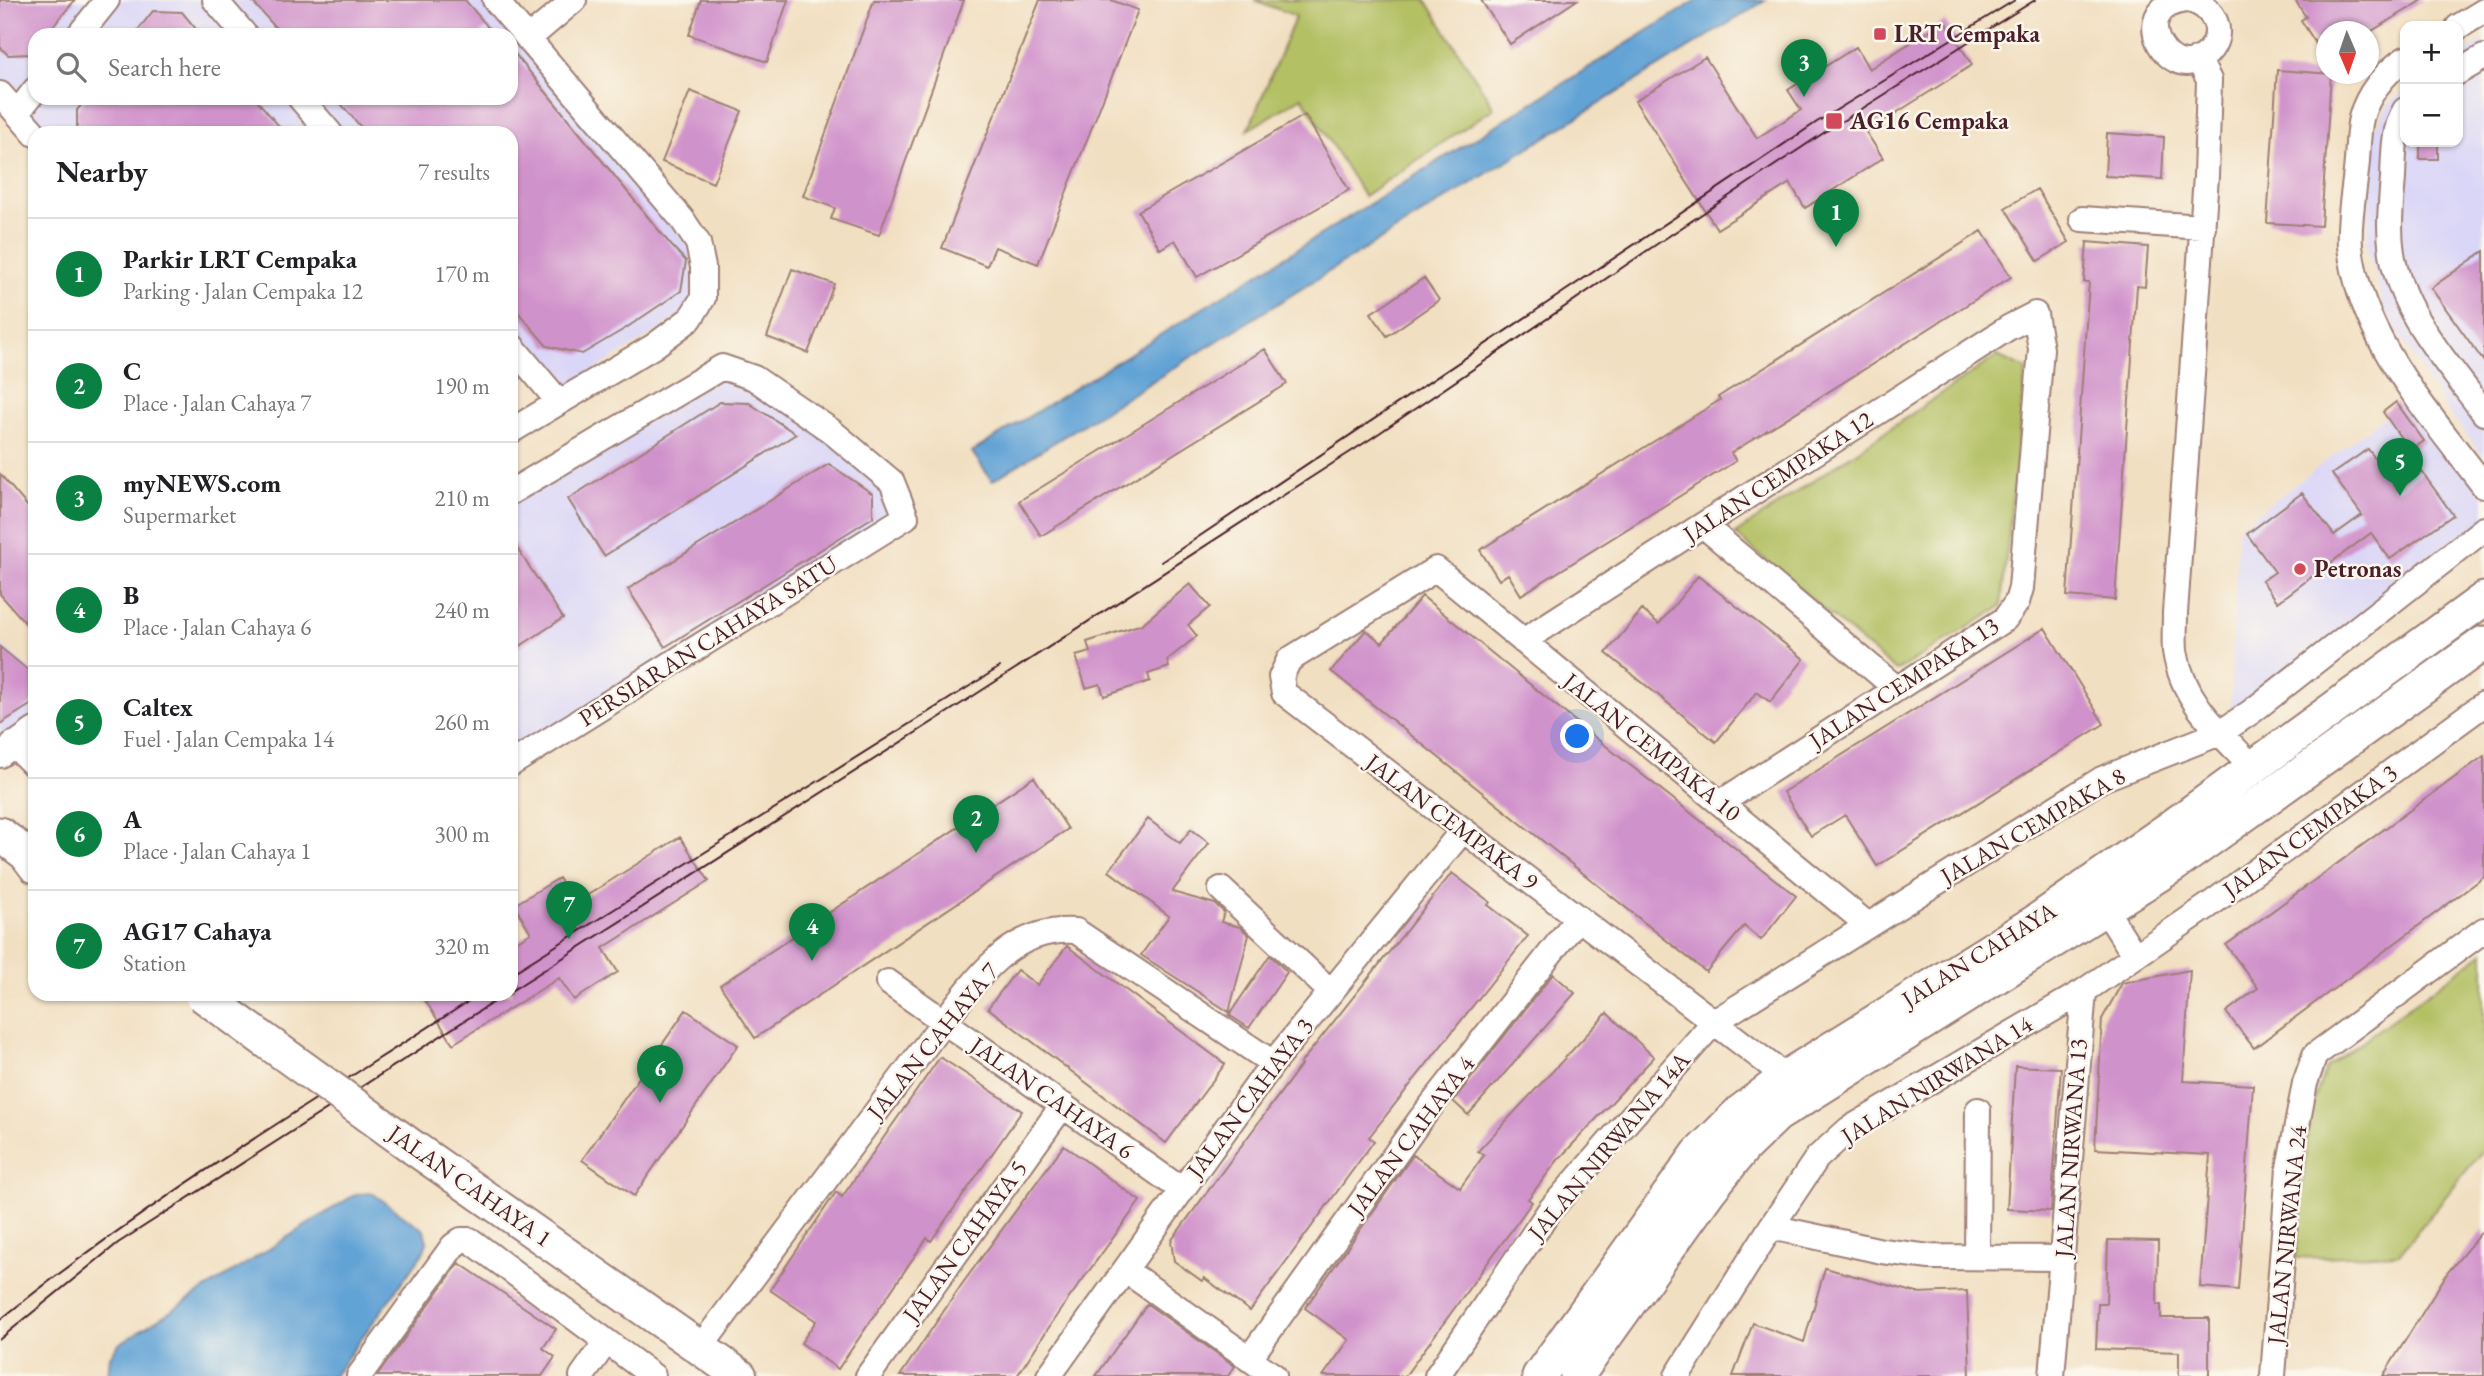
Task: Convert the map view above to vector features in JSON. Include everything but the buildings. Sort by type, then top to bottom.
[{"type":"main road","name":"JALAN CAHAYA","points":[[1539,1376],[1698,1154],[1740,1112],[1786,1077],[2035,922],[2174,825],[2484,599]]},
{"type":"main road","name":"JALAN CAHAYA","points":[[1577,1376],[1709,1191],[1744,1147],[1777,1115],[2174,865],[2484,643]]},
{"type":"main road","points":[[0,834],[28,857]]},
{"type":"main road","points":[[0,855],[28,874]]},
{"type":"main road","name":"JALAN CAHAYA 1","points":[[211,1001],[414,1148],[740,1376]]},
{"type":"street","points":[[85,28],[107,0]]},
{"type":"street","points":[[215,0],[239,28]]},
{"type":"street","points":[[495,0],[682,219],[698,243],[703,267],[703,298],[691,319],[654,346],[518,427]]},
{"type":"street","points":[[528,39],[574,0]]},
{"type":"street","points":[[2193,1],[2207,8],[2214,16],[2217,37],[2213,47],[2198,59],[2188,62],[2169,57],[2162,50],[2155,32],[2160,13],[2168,5],[2193,1]]},
{"type":"street","points":[[2463,24],[2484,11]]},
{"type":"street","points":[[2198,59],[2209,80],[2203,227],[2175,613],[2175,652],[2183,683],[2197,708],[2252,766]]},
{"type":"street","points":[[2463,69],[2483,59]]},
{"type":"street","points":[[2400,62],[2374,89],[2361,117],[2350,243],[2356,285],[2371,320],[2407,385],[2484,486]]},
{"type":"street","points":[[0,94],[28,126]]},
{"type":"street","points":[[17,113],[28,99]]},
{"type":"street","points":[[306,105],[324,126]]},
{"type":"street","points":[[2400,119],[2395,137],[2390,231],[2392,254],[2404,298],[2484,413]]},
{"type":"street","points":[[2082,219],[2203,227]]},
{"type":"street","name":"JALAN CEMPAKA 12","points":[[1523,642],[2008,328],[2035,314]]},
{"type":"street","name":"JALAN CEMPAKA 13","points":[[1720,803],[2005,618],[2017,602],[2021,588],[2041,349],[2035,314]]},
{"type":"street","points":[[518,356],[559,402]]},
{"type":"street","name":"PERSIARAN CAHAYA SATU","points":[[518,488],[722,367],[754,378],[850,447],[892,482],[906,517],[518,760]]},
{"type":"street","points":[[1703,525],[1896,688]]},
{"type":"street","name":"JALAN CEMPAKA 8","points":[[1714,1022],[2102,779],[2220,733],[2484,529]]},
{"type":"street","name":"JALAN CEMPAKA 10","points":[[1436,569],[1868,925]]},
{"type":"street","name":"JALAN CEMPAKA 9","points":[[1436,569],[1289,660],[1281,677],[1283,693],[1786,1077]]},
{"type":"street","name":"JALAN CEMPAKA 3","points":[[2135,956],[2484,704]]},
{"type":"street","points":[[28,735],[7,750],[28,762]]},
{"type":"street","name":"JALAN CAHAYA 3","points":[[1049,1376],[1273,1063],[1463,830]]},
{"type":"street","points":[[1221,889],[1331,992]]},
{"type":"street","points":[[2105,909],[2135,956]]},
{"type":"street","name":"JALAN CAHAYA 4","points":[[1249,1359],[1413,1129],[1578,918]]},
{"type":"street","name":"JALAN NIRWANA 24","points":[[2273,1376],[2289,1168],[2305,1083],[2315,1055],[2484,930]]},
{"type":"street","name":"JALAN CAHAYA 7","points":[[700,1348],[943,1021],[983,971],[1012,947],[1046,931],[1076,931],[1273,1063]]},
{"type":"street","name":"JALAN NIRWANA 14","points":[[1679,1375],[1817,1158],[1849,1129],[2084,991],[2135,956]]},
{"type":"street","name":"JALAN CAHAYA 6","points":[[888,982],[1182,1190]]},
{"type":"street","name":"JALAN NIRWANA 13","points":[[2052,1376],[2084,991]]},
{"type":"street","name":"JALAN NIRWANA 14A","points":[[1437,1376],[1550,1210],[1714,1022]]},
{"type":"street","name":"JALAN CAHAYA 5","points":[[868,1376],[1063,1105]]},
{"type":"street","points":[[1977,1257],[1978,1110]]},
{"type":"street","points":[[1771,1227],[1882,1251],[1930,1257],[2063,1258]]},
{"type":"street","points":[[359,1376],[453,1246],[461,1240],[470,1240],[653,1376]]},
{"type":"street","points":[[1125,1270],[1273,1376]]},
{"type":"street","points":[[582,1376],[606,1342]]},
{"type":"shaded area","points":[[0,0],[481,0],[505,28],[28,28],[28,105],[518,105],[518,43],[689,246],[695,299],[685,313],[563,390],[518,347],[518,126],[43,126],[0,76]]},
{"type":"shaded area","points":[[2484,40],[2484,457],[2446,409],[2386,313],[2367,248],[2371,134],[2392,100],[2400,95],[2400,147],[2463,147],[2463,54]]},
{"type":"shaded area","points":[[723,376],[751,386],[831,440],[885,487],[894,513],[518,749],[518,499]]},
{"type":"shaded area","points":[[2409,398],[2484,497],[2484,520],[2230,717],[2238,528]]},
{"type":"shaded area","points":[[0,643],[28,668],[28,726],[0,744]]},
{"type":"green space","points":[[1254,0],[1426,0],[1494,108],[1364,196],[1302,97],[1248,130],[1296,16]]},
{"type":"green space","points":[[1997,356],[2026,369],[2001,607],[1896,671],[1735,534]]},
{"type":"green space","points":[[2484,952],[2484,1149],[2399,1254],[2296,1258],[2310,1111],[2326,1068]]},
{"type":"water","points":[[1697,0],[1766,0],[992,481],[972,452]]},
{"type":"water","points":[[372,1193],[424,1230],[427,1242],[423,1253],[334,1376],[108,1376],[110,1356],[119,1344],[351,1197]]},
{"type":"tram line","points":[[1161,562],[1817,122],[2015,0]]},
{"type":"tram line","points":[[518,987],[1372,438],[1825,132],[2035,0]]},
{"type":"tram line","points":[[518,970],[1000,667]]},
{"type":"tram line","points":[[0,1320],[57,1275],[175,1191],[469,1001]]},
{"type":"tram line","points":[[0,1339],[118,1243],[495,1001]]},
{"type":"place","name":"LRT Cempaka","points":[[1880,34]]},
{"type":"place","name":"myNEWS.com","points":[[1804,97]]},
{"type":"place","name":"AG16 Cempaka","points":[[1834,121]]},
{"type":"place","name":"Parkir LRT Cempaka","points":[[1836,247]]},
{"type":"place","name":"Caltex","points":[[2400,496]]},
{"type":"place","name":"Petronas","points":[[2300,569]]},
{"type":"place","name":"C","points":[[976,853]]},
{"type":"place","name":"AG17 Cahaya","points":[[569,939]]},
{"type":"place","name":"B","points":[[812,961]]},
{"type":"place","name":"A","points":[[660,1103]]}]
